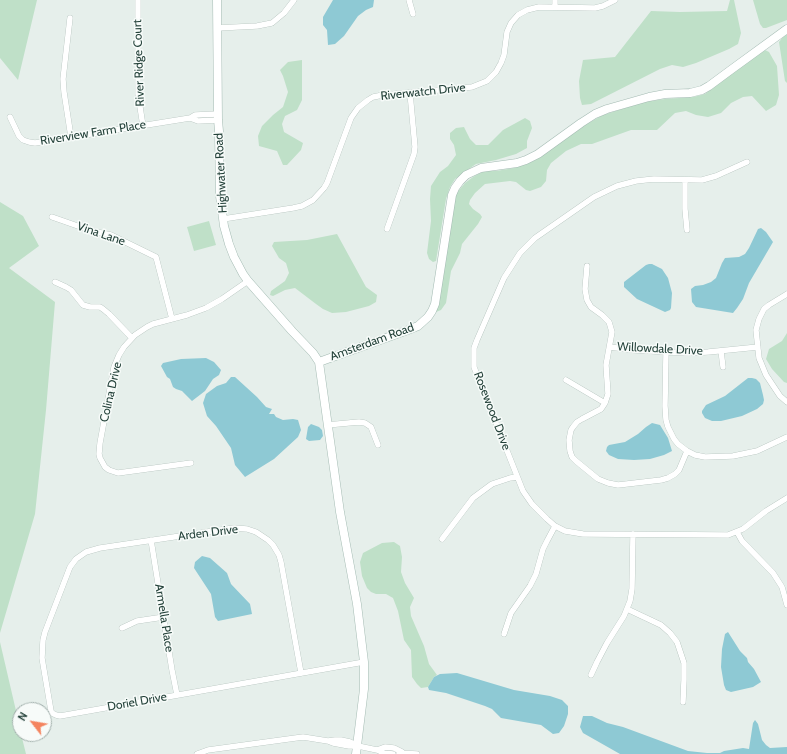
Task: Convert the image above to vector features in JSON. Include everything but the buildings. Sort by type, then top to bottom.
[{"type":"street","name":"River Ridge Court","points":[[138,0],[138,94],[143,126]]},
{"type":"street","name":"Highwater Road","points":[[217,0],[220,196],[223,219],[229,244],[234,257],[248,281],[292,331],[314,353],[319,362]]},
{"type":"street","points":[[217,28],[256,26],[272,23],[284,14],[294,0]]},
{"type":"street","points":[[409,0],[413,14]]},
{"type":"street","points":[[555,0],[555,8]]},
{"type":"street","name":"Riverwatch Drive","points":[[223,219],[293,208],[302,206],[313,200],[327,183],[351,118],[358,108],[368,100],[383,95],[472,87],[486,81],[496,72],[502,63],[507,32],[511,23],[518,15],[527,10],[540,7],[595,8],[616,0]]},
{"type":"street","points":[[70,18],[63,79],[71,137]]},
{"type":"street","name":"Amsterdam Road","points":[[357,750],[364,689],[364,662],[357,604],[340,512],[319,362],[418,326],[428,317],[435,304],[452,195],[455,188],[466,175],[481,168],[517,163],[526,160],[538,154],[595,114],[607,109],[649,97],[665,94],[690,93],[702,90],[787,29]]},
{"type":"street","points":[[387,230],[414,154],[415,147],[410,93]]},
{"type":"street","name":"Riverview Farm Place","points":[[10,117],[17,133],[23,140],[35,143],[190,118],[196,115],[218,117]]},
{"type":"street","name":"Rosewood Drive","points":[[747,162],[716,176],[702,180],[654,179],[636,181],[617,186],[601,192],[535,238],[525,247],[504,278],[474,348],[474,367],[523,491],[532,504],[551,524],[565,531],[576,533],[728,535],[737,532],[787,498]]},
{"type":"street","points":[[686,180],[685,209],[687,230]]},
{"type":"street","name":"Vina Lane","points":[[52,217],[92,231],[111,235],[156,257],[172,319]]},
{"type":"street","points":[[587,266],[585,289],[586,297],[591,307],[606,318],[611,326],[612,332],[606,365],[608,394],[601,409],[582,419],[575,424],[571,430],[570,451],[572,457],[598,479],[618,485],[668,478],[679,470],[687,451]]},
{"type":"street","name":"Colina Drive","points":[[191,464],[118,473],[105,467],[100,458],[100,442],[114,367],[124,347],[132,338],[147,327],[206,308],[248,281]]},
{"type":"street","points":[[55,282],[71,290],[83,305],[100,307],[103,309],[132,338]]},
{"type":"street","points":[[787,294],[769,305],[760,314],[756,330],[759,358],[766,375],[780,396],[787,402]]},
{"type":"street","name":"Willowdale Drive","points":[[610,347],[687,353],[758,347]]},
{"type":"street","points":[[721,351],[723,367]]},
{"type":"street","points":[[666,352],[666,420],[674,439],[687,451],[695,455],[705,457],[733,456],[757,451],[787,437]]},
{"type":"street","points":[[566,380],[605,403]]},
{"type":"street","points":[[327,425],[359,422],[365,423],[371,427],[378,445]]},
{"type":"street","points":[[442,539],[473,498],[492,484],[518,477]]},
{"type":"street","points":[[504,634],[511,613],[534,580],[543,550],[556,526]]},
{"type":"street","name":"Arden Drive","points":[[67,576],[76,559],[86,552],[100,548],[240,528],[256,532],[268,540],[277,550],[281,562],[301,673]]},
{"type":"street","points":[[737,532],[742,541],[774,573],[782,587],[787,605]]},
{"type":"street","points":[[592,675],[597,662],[618,626],[630,601],[632,589],[634,534]]},
{"type":"street","name":"Armella Place","points":[[152,540],[177,695]]},
{"type":"street","name":"Doriel Drive","points":[[67,576],[43,640],[42,658],[51,711],[56,715],[60,716],[364,662]]},
{"type":"street","points":[[627,609],[661,625],[677,642],[684,663],[683,702]]},
{"type":"street","points":[[122,628],[137,621],[164,617]]},
{"type":"street","points":[[197,754],[208,750],[303,737],[328,741],[333,744],[350,746],[357,750],[377,750],[384,747],[416,754]]},
{"type":"street","points":[[377,750],[384,753],[393,754],[402,752]]},
{"type":"green space","points":[[0,0],[37,0],[18,80],[0,58]]},
{"type":"green space","points":[[730,0],[734,0],[741,33],[738,44],[696,63],[683,67],[672,65],[660,69],[591,104],[582,105],[579,81],[583,60],[615,57],[651,11],[727,11]]},
{"type":"green space","points":[[753,0],[787,0],[787,20],[763,28],[760,24]]},
{"type":"green space","points":[[787,34],[787,83],[785,81],[779,42]]},
{"type":"green space","points":[[765,50],[769,52],[777,66],[779,95],[776,105],[766,111],[752,96],[743,97],[731,103],[721,113],[708,117],[696,115],[686,111],[675,113],[657,130],[631,130],[592,144],[581,144],[566,151],[551,163],[547,170],[546,181],[541,187],[530,191],[526,190],[516,182],[510,181],[485,184],[475,193],[469,204],[482,217],[462,244],[460,253],[451,271],[446,303],[441,310],[436,312],[435,310],[455,195],[465,183],[484,171],[514,168],[533,161],[585,125],[603,115],[644,102],[693,97],[705,94],[753,57]]},
{"type":"green space","points":[[302,60],[302,100],[297,110],[285,116],[282,124],[284,132],[303,143],[301,150],[287,165],[283,165],[277,151],[259,146],[258,136],[262,126],[283,107],[288,92],[280,70],[288,62]]},
{"type":"green space","points":[[525,118],[530,121],[532,128],[527,141],[527,148],[516,154],[476,164],[455,179],[450,187],[446,199],[436,261],[433,262],[429,259],[427,253],[431,221],[431,186],[440,172],[448,166],[456,155],[454,145],[450,139],[450,133],[456,128],[464,127],[470,139],[476,145],[488,145],[503,130]]},
{"type":"green space","points":[[0,202],[23,216],[39,246],[9,268],[55,302],[35,514],[0,633]]},
{"type":"green space","points":[[209,221],[216,245],[194,251],[187,227]]},
{"type":"green space","points":[[337,234],[366,287],[377,295],[376,302],[369,306],[346,312],[332,313],[323,309],[295,288],[285,290],[273,296],[270,295],[271,291],[285,281],[289,273],[286,263],[279,258],[272,246],[274,242],[307,240]]},
{"type":"green space","points":[[787,333],[787,383],[784,382],[772,369],[766,359],[769,349],[782,341]]},
{"type":"green space","points":[[394,542],[400,546],[402,557],[401,572],[405,583],[414,598],[410,607],[411,616],[424,646],[429,664],[437,675],[428,687],[421,688],[412,677],[411,650],[404,640],[398,611],[393,598],[386,594],[376,594],[371,592],[367,588],[362,576],[360,562],[363,553],[382,543]]},
{"type":"green space","points":[[0,642],[14,702],[12,702],[12,742],[23,742],[26,754],[0,754]]},
{"type":"water","points":[[333,0],[374,0],[373,7],[358,16],[344,36],[335,44],[328,45],[327,30],[323,25],[323,17]]},
{"type":"water","points":[[761,228],[773,242],[749,283],[743,299],[733,313],[696,307],[692,302],[691,289],[695,286],[711,282],[716,278],[725,258],[739,257],[745,254],[758,229]]},
{"type":"water","points":[[649,264],[662,269],[668,278],[672,293],[671,308],[665,312],[637,299],[624,287],[624,282]]},
{"type":"water","points":[[206,358],[214,362],[221,370],[219,375],[213,379],[205,391],[192,401],[182,391],[173,387],[170,379],[167,377],[161,366],[163,363],[181,359]]},
{"type":"water","points":[[231,377],[235,377],[266,407],[272,409],[269,414],[274,414],[276,417],[283,420],[298,420],[301,430],[298,437],[274,459],[245,477],[235,465],[231,448],[207,416],[203,403],[206,394],[217,386],[226,383]]},
{"type":"water","points":[[748,378],[756,379],[760,383],[764,400],[763,404],[757,409],[742,416],[721,421],[712,421],[705,418],[702,411],[706,405],[725,396]]},
{"type":"water","points":[[652,423],[660,425],[668,438],[672,451],[650,459],[634,460],[618,459],[609,455],[606,451],[609,445],[625,442]]},
{"type":"water","points":[[311,424],[322,430],[323,436],[320,440],[309,441],[306,439],[308,427]]},
{"type":"water","points":[[202,556],[210,558],[227,573],[231,584],[250,604],[252,614],[218,621],[215,617],[211,594],[194,568],[195,562]]},
{"type":"water","points":[[728,632],[740,651],[747,658],[761,682],[753,687],[731,692],[726,690],[721,667],[725,634]]},
{"type":"water","points":[[457,673],[514,690],[550,696],[562,700],[568,706],[568,714],[564,726],[559,733],[553,734],[541,725],[501,718],[492,709],[485,706],[446,693],[429,690],[428,687],[434,677],[440,674]]},
{"type":"water","points":[[583,716],[592,716],[607,723],[623,727],[688,751],[707,753],[720,753],[743,748],[749,749],[753,723],[755,720],[758,724],[762,740],[766,745],[770,748],[787,747],[787,754],[620,754],[583,733],[580,727]]}]
